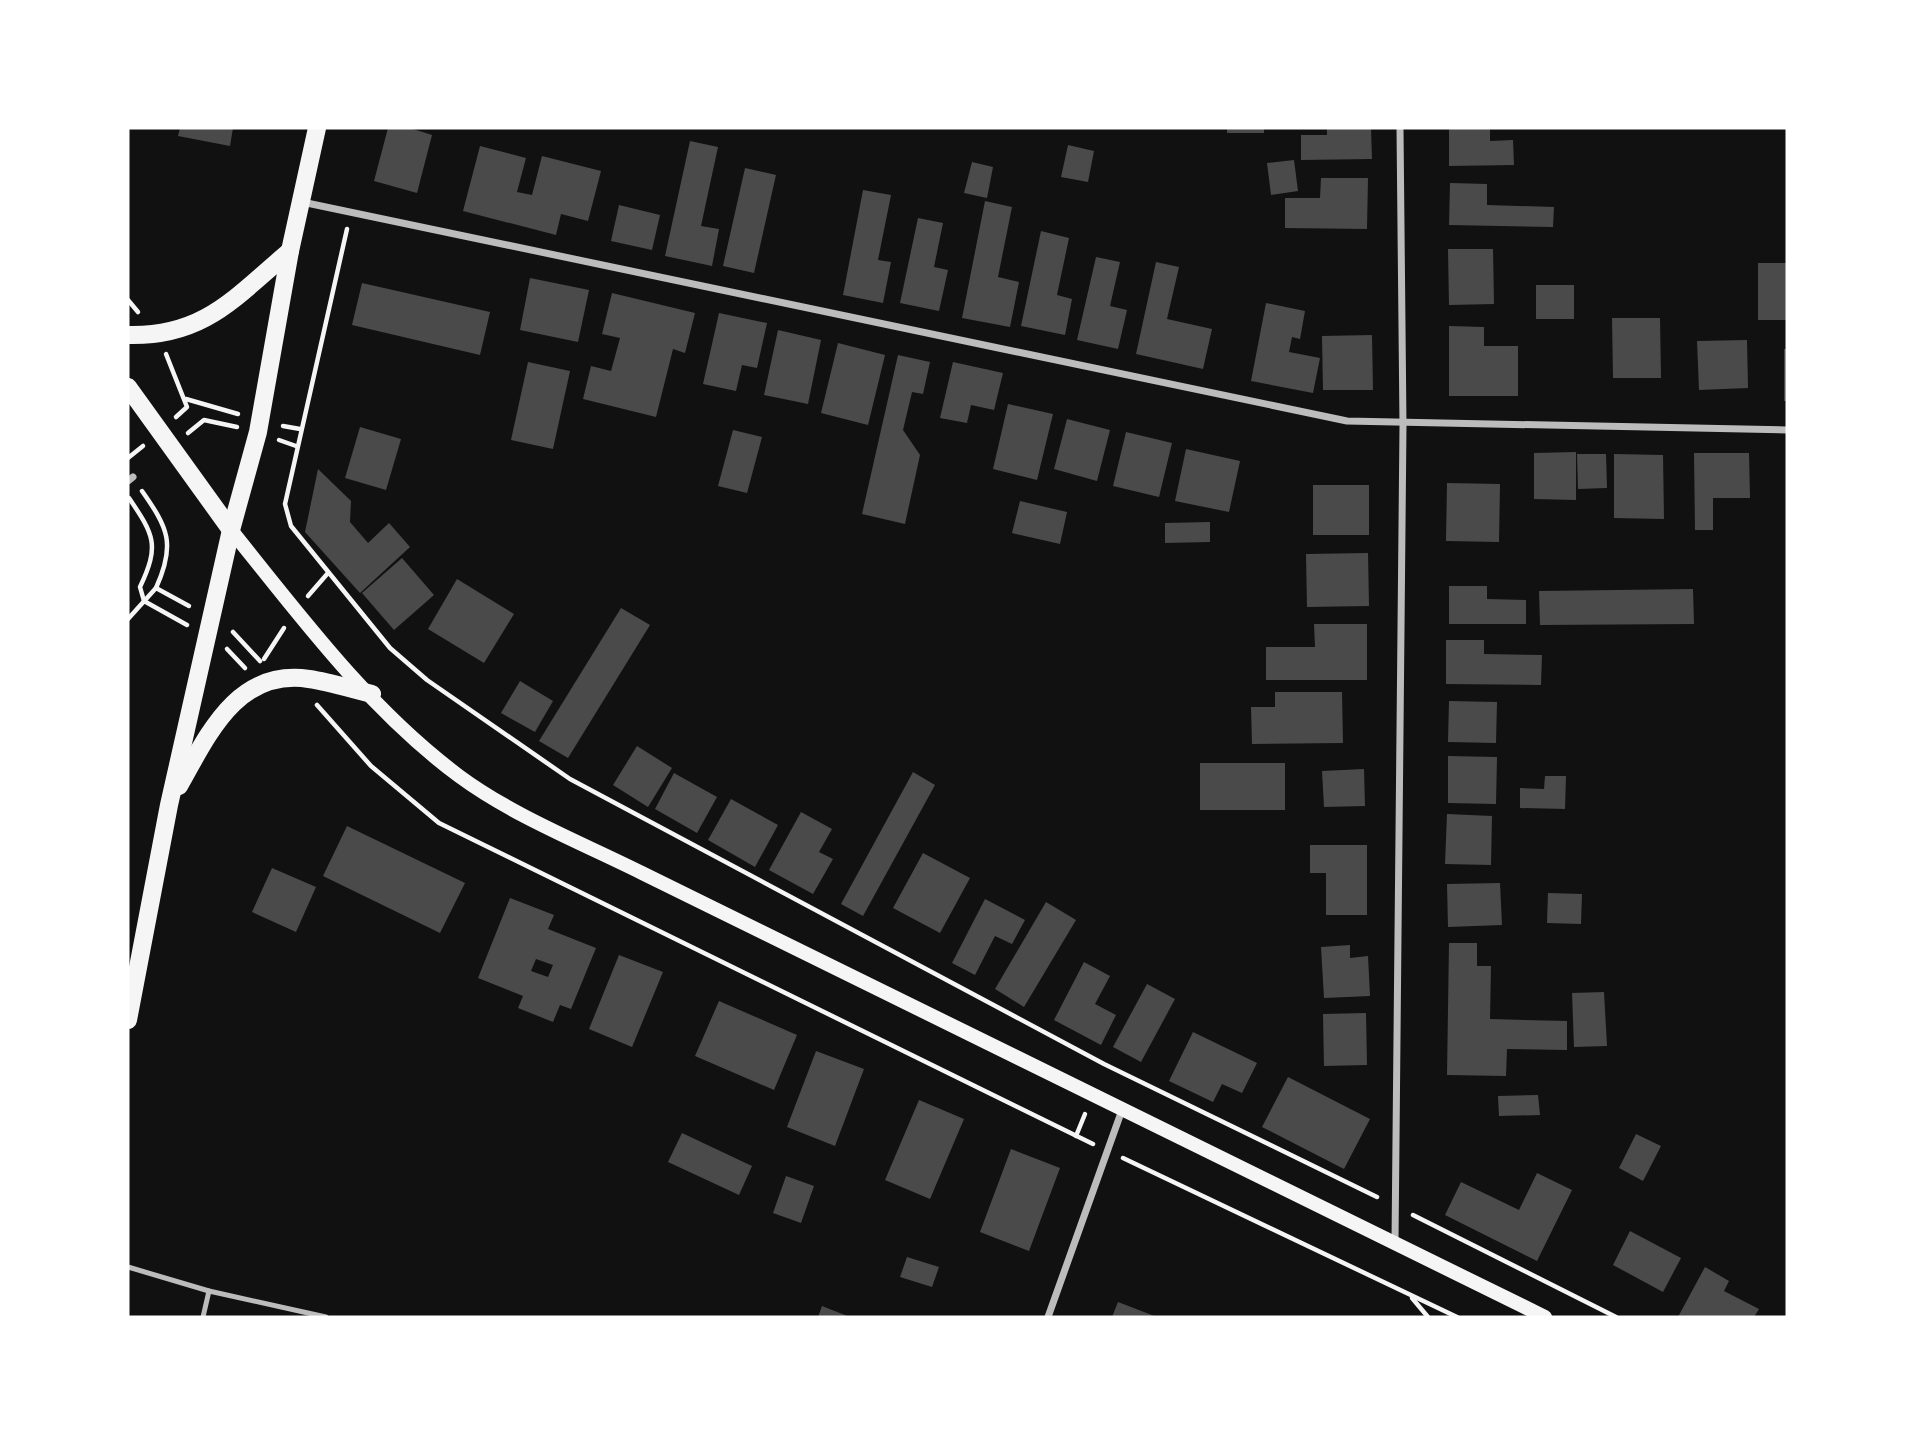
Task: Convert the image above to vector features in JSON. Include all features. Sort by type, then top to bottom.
[{"type":"main road","points":[[128,1020],[169,804],[231,530],[258,432],[290,251],[317,128]]},
{"type":"main road","points":[[128,335],[157,334],[198,323],[222,310],[290,251]]},
{"type":"main road","points":[[128,387],[231,530],[296,612],[416,742],[461,778],[512,807],[1545,1317]]},
{"type":"main road","points":[[169,804],[213,726],[237,697],[253,687],[288,678],[309,679],[372,694]]},
{"type":"street","points":[[1395,1242],[1393,1205],[1403,425],[1400,128]]},
{"type":"street","points":[[301,201],[1314,415],[1403,425],[1787,430]]},
{"type":"street","points":[[1048,1317],[1123,1109]]},
{"type":"lane","points":[[128,1267],[209,1290],[326,1317]]},
{"type":"lane","points":[[203,1317],[209,1290]]},
{"type":"path","points":[[351,211],[285,504],[291,526],[390,648],[427,680],[570,779],[1104,1064],[1616,1317]]},
{"type":"path","points":[[128,300],[157,334],[187,407],[167,438]]},
{"type":"path","points":[[128,459],[204,420],[258,432],[296,446]]},
{"type":"path","points":[[128,619],[156,588],[166,567],[169,537],[164,522],[130,479]]},
{"type":"path","points":[[309,595],[328,573]]},
{"type":"path","points":[[156,588],[213,618]]},
{"type":"path","points":[[230,630],[261,662],[281,632]]},
{"type":"path","points":[[307,702],[318,705],[371,766],[439,823],[1108,1151],[1457,1317]]},
{"type":"path","points":[[1409,1294],[1428,1317]]},
{"type":"building","points":[[180,128],[233,128],[230,146],[178,136]]},
{"type":"building","points":[[388,128],[410,128],[432,135],[417,193],[374,181]]},
{"type":"building","points":[[1227,128],[1264,128],[1264,133],[1227,133]]},
{"type":"building","points":[[1327,128],[1371,128],[1372,159],[1301,160],[1301,135],[1327,135]]},
{"type":"building","points":[[1449,128],[1490,128],[1490,141],[1513,140],[1514,165],[1449,166]]},
{"type":"building","points":[[690,141],[718,147],[701,226],[719,229],[712,266],[665,256]]},
{"type":"building","points":[[1068,145],[1094,151],[1088,182],[1061,177]]},
{"type":"building","points":[[480,146],[526,158],[517,192],[532,195],[542,156],[601,171],[588,221],[561,214],[556,235],[463,211]]},
{"type":"building","points":[[1294,160],[1298,191],[1271,195],[1267,163]]},
{"type":"building","points":[[972,162],[993,167],[987,198],[964,193]]},
{"type":"building","points":[[745,168],[776,175],[754,273],[723,266]]},
{"type":"building","points":[[1321,178],[1368,178],[1367,229],[1285,228],[1285,198],[1320,198]]},
{"type":"building","points":[[1450,183],[1487,184],[1487,205],[1554,207],[1553,227],[1449,225]]},
{"type":"building","points":[[863,190],[891,195],[878,260],[891,262],[883,303],[843,295]]},
{"type":"building","points":[[985,201],[1012,207],[998,277],[1019,282],[1010,327],[962,318]]},
{"type":"building","points":[[619,205],[660,215],[652,250],[611,241]]},
{"type":"building","points":[[918,218],[943,223],[934,267],[948,270],[939,311],[900,303]]},
{"type":"building","points":[[1041,231],[1069,238],[1057,295],[1072,299],[1065,335],[1021,326]]},
{"type":"building","points":[[1448,249],[1493,249],[1494,304],[1449,305]]},
{"type":"building","points":[[1096,257],[1120,262],[1110,306],[1127,310],[1118,349],[1077,340]]},
{"type":"building","points":[[1156,262],[1179,267],[1167,319],[1212,329],[1203,369],[1136,354]]},
{"type":"building","points":[[1758,263],[1787,263],[1787,320],[1758,320]]},
{"type":"building","points":[[530,278],[589,290],[578,342],[520,330]]},
{"type":"building","points":[[362,283],[490,312],[480,355],[352,325]]},
{"type":"building","points":[[1536,285],[1574,285],[1574,319],[1536,319]]},
{"type":"building","points":[[612,293],[695,313],[685,353],[673,349],[656,417],[583,399],[591,366],[611,371],[620,338],[602,334]]},
{"type":"building","points":[[1266,303],[1305,311],[1300,339],[1292,337],[1289,352],[1320,358],[1313,393],[1251,381]]},
{"type":"building","points":[[719,313],[767,323],[757,368],[742,365],[736,391],[703,384]]},
{"type":"building","points":[[1612,318],[1660,318],[1661,378],[1613,378]]},
{"type":"building","points":[[1449,326],[1484,327],[1484,346],[1518,346],[1518,396],[1449,396]]},
{"type":"building","points":[[778,330],[821,340],[808,404],[764,395]]},
{"type":"building","points":[[1372,335],[1373,390],[1323,390],[1322,336]]},
{"type":"building","points":[[1747,340],[1748,388],[1699,390],[1697,341]]},
{"type":"building","points":[[838,343],[885,355],[868,425],[821,413]]},
{"type":"building","points":[[1784,349],[1787,349],[1787,401],[1784,401]]},
{"type":"building","points":[[898,355],[930,362],[923,394],[912,392],[903,430],[920,455],[905,524],[862,514]]},
{"type":"building","points":[[528,362],[570,371],[553,449],[511,440]]},
{"type":"building","points":[[953,362],[1003,373],[994,410],[971,405],[967,423],[940,418]]},
{"type":"building","points":[[1008,404],[1053,414],[1037,480],[993,469]]},
{"type":"building","points":[[1067,419],[1110,430],[1097,481],[1054,469]]},
{"type":"building","points":[[360,427],[401,439],[386,490],[345,478]]},
{"type":"building","points":[[733,430],[762,437],[747,493],[718,486]]},
{"type":"building","points":[[1126,432],[1172,443],[1159,497],[1113,486]]},
{"type":"building","points":[[1186,449],[1240,461],[1229,512],[1175,501]]},
{"type":"building","points":[[1576,452],[1576,500],[1534,499],[1534,453]]},
{"type":"building","points":[[1694,453],[1749,453],[1750,498],[1713,498],[1713,530],[1695,530]]},
{"type":"building","points":[[1577,454],[1606,454],[1607,488],[1578,489]]},
{"type":"building","points":[[1614,454],[1663,455],[1664,519],[1614,518]]},
{"type":"building","points":[[318,469],[351,501],[350,522],[368,543],[389,523],[410,547],[360,593],[305,532]]},
{"type":"building","points":[[1447,483],[1500,484],[1499,542],[1446,541]]},
{"type":"building","points":[[1313,485],[1369,485],[1369,535],[1313,535]]},
{"type":"building","points":[[1020,501],[1067,512],[1060,544],[1012,533]]},
{"type":"building","points":[[1210,522],[1210,542],[1165,543],[1165,523]]},
{"type":"building","points":[[1368,553],[1369,606],[1307,607],[1306,554]]},
{"type":"building","points":[[402,558],[434,595],[394,630],[362,593]]},
{"type":"building","points":[[457,579],[514,614],[484,663],[428,629]]},
{"type":"building","points":[[1449,586],[1487,586],[1487,599],[1526,600],[1526,624],[1449,624]]},
{"type":"building","points":[[1693,589],[1694,624],[1540,625],[1539,591]]},
{"type":"building","points":[[621,608],[650,625],[568,758],[539,741]]},
{"type":"building","points":[[1314,624],[1367,624],[1367,680],[1266,680],[1266,647],[1315,647]]},
{"type":"building","points":[[1446,640],[1484,640],[1484,654],[1542,655],[1541,685],[1446,684]]},
{"type":"building","points":[[520,681],[553,701],[535,732],[501,713]]},
{"type":"building","points":[[1275,692],[1342,692],[1343,743],[1252,744],[1251,707],[1275,707]]},
{"type":"building","points":[[1449,701],[1497,702],[1496,743],[1448,742]]},
{"type":"building","points":[[637,746],[672,768],[648,807],[613,785]]},
{"type":"building","points":[[1448,756],[1497,757],[1496,804],[1448,803]]},
{"type":"building","points":[[1200,763],[1285,763],[1285,810],[1200,810]]},
{"type":"building","points":[[1364,769],[1365,806],[1324,807],[1322,771]]},
{"type":"building","points":[[913,772],[935,785],[863,916],[841,904]]},
{"type":"building","points":[[674,773],[717,797],[697,833],[655,809]]},
{"type":"building","points":[[1545,776],[1566,776],[1565,809],[1520,808],[1520,788],[1544,789]]},
{"type":"building","points":[[731,799],[778,825],[755,867],[708,840]]},
{"type":"building","points":[[801,812],[832,829],[819,852],[833,859],[813,894],[769,870]]},
{"type":"building","points":[[1447,814],[1492,816],[1491,865],[1445,864]]},
{"type":"building","points":[[347,826],[465,883],[440,933],[323,876]]},
{"type":"building","points":[[1310,845],[1367,845],[1367,915],[1326,915],[1326,873],[1310,873]]},
{"type":"building","points":[[923,853],[970,878],[940,933],[893,908]]},
{"type":"building","points":[[272,868],[316,887],[296,932],[252,912]]},
{"type":"building","points":[[1500,883],[1502,925],[1448,927],[1447,884]]},
{"type":"building","points":[[1548,893],[1582,894],[1581,924],[1547,923]]},
{"type":"building","points":[[510,898],[554,915],[548,929],[596,948],[571,1009],[560,1005],[553,1022],[518,1008],[523,996],[478,978]],"holes":[[[536,959],[553,965],[548,977],[531,971]]]},
{"type":"building","points":[[985,899],[1025,920],[1012,944],[995,936],[975,975],[952,963]]},
{"type":"building","points":[[1046,902],[1076,920],[1024,1007],[995,989]]},
{"type":"building","points":[[1449,943],[1477,943],[1477,966],[1491,966],[1490,1019],[1567,1021],[1567,1050],[1507,1049],[1506,1076],[1447,1075]]},
{"type":"building","points":[[1350,945],[1350,958],[1368,956],[1370,996],[1324,998],[1321,947]]},
{"type":"building","points":[[619,955],[663,972],[632,1047],[589,1029]]},
{"type":"building","points":[[1084,962],[1110,976],[1095,1004],[1116,1015],[1101,1045],[1054,1020]]},
{"type":"building","points":[[1147,984],[1175,999],[1141,1062],[1113,1047]]},
{"type":"building","points":[[1604,992],[1607,1046],[1574,1047],[1572,993]]},
{"type":"building","points":[[719,1001],[797,1035],[774,1090],[695,1056]]},
{"type":"building","points":[[1366,1013],[1367,1065],[1324,1066],[1323,1014]]},
{"type":"building","points":[[1193,1032],[1257,1063],[1242,1093],[1222,1084],[1213,1102],[1169,1081]]},
{"type":"building","points":[[816,1051],[864,1069],[835,1146],[787,1127]]},
{"type":"building","points":[[1288,1077],[1370,1119],[1344,1169],[1262,1127]]},
{"type":"building","points":[[1538,1095],[1540,1115],[1499,1116],[1498,1096]]},
{"type":"building","points":[[919,1100],[964,1119],[930,1199],[885,1180]]},
{"type":"building","points":[[682,1133],[752,1166],[739,1195],[668,1162]]},
{"type":"building","points":[[1636,1134],[1661,1146],[1643,1181],[1619,1168]]},
{"type":"building","points":[[1011,1149],[1060,1168],[1029,1251],[980,1232]]},
{"type":"building","points":[[1537,1173],[1572,1190],[1537,1261],[1445,1215],[1461,1182],[1519,1210]]},
{"type":"building","points":[[786,1176],[814,1186],[801,1223],[773,1213]]},
{"type":"building","points":[[1630,1231],[1681,1258],[1663,1292],[1613,1265]]},
{"type":"building","points":[[907,1257],[939,1267],[932,1287],[900,1277]]},
{"type":"building","points":[[1705,1267],[1729,1281],[1724,1291],[1759,1309],[1754,1317],[1678,1317]]},
{"type":"building","points":[[1118,1302],[1157,1317],[1112,1317]]},
{"type":"building","points":[[822,1306],[850,1317],[818,1317]]}]
